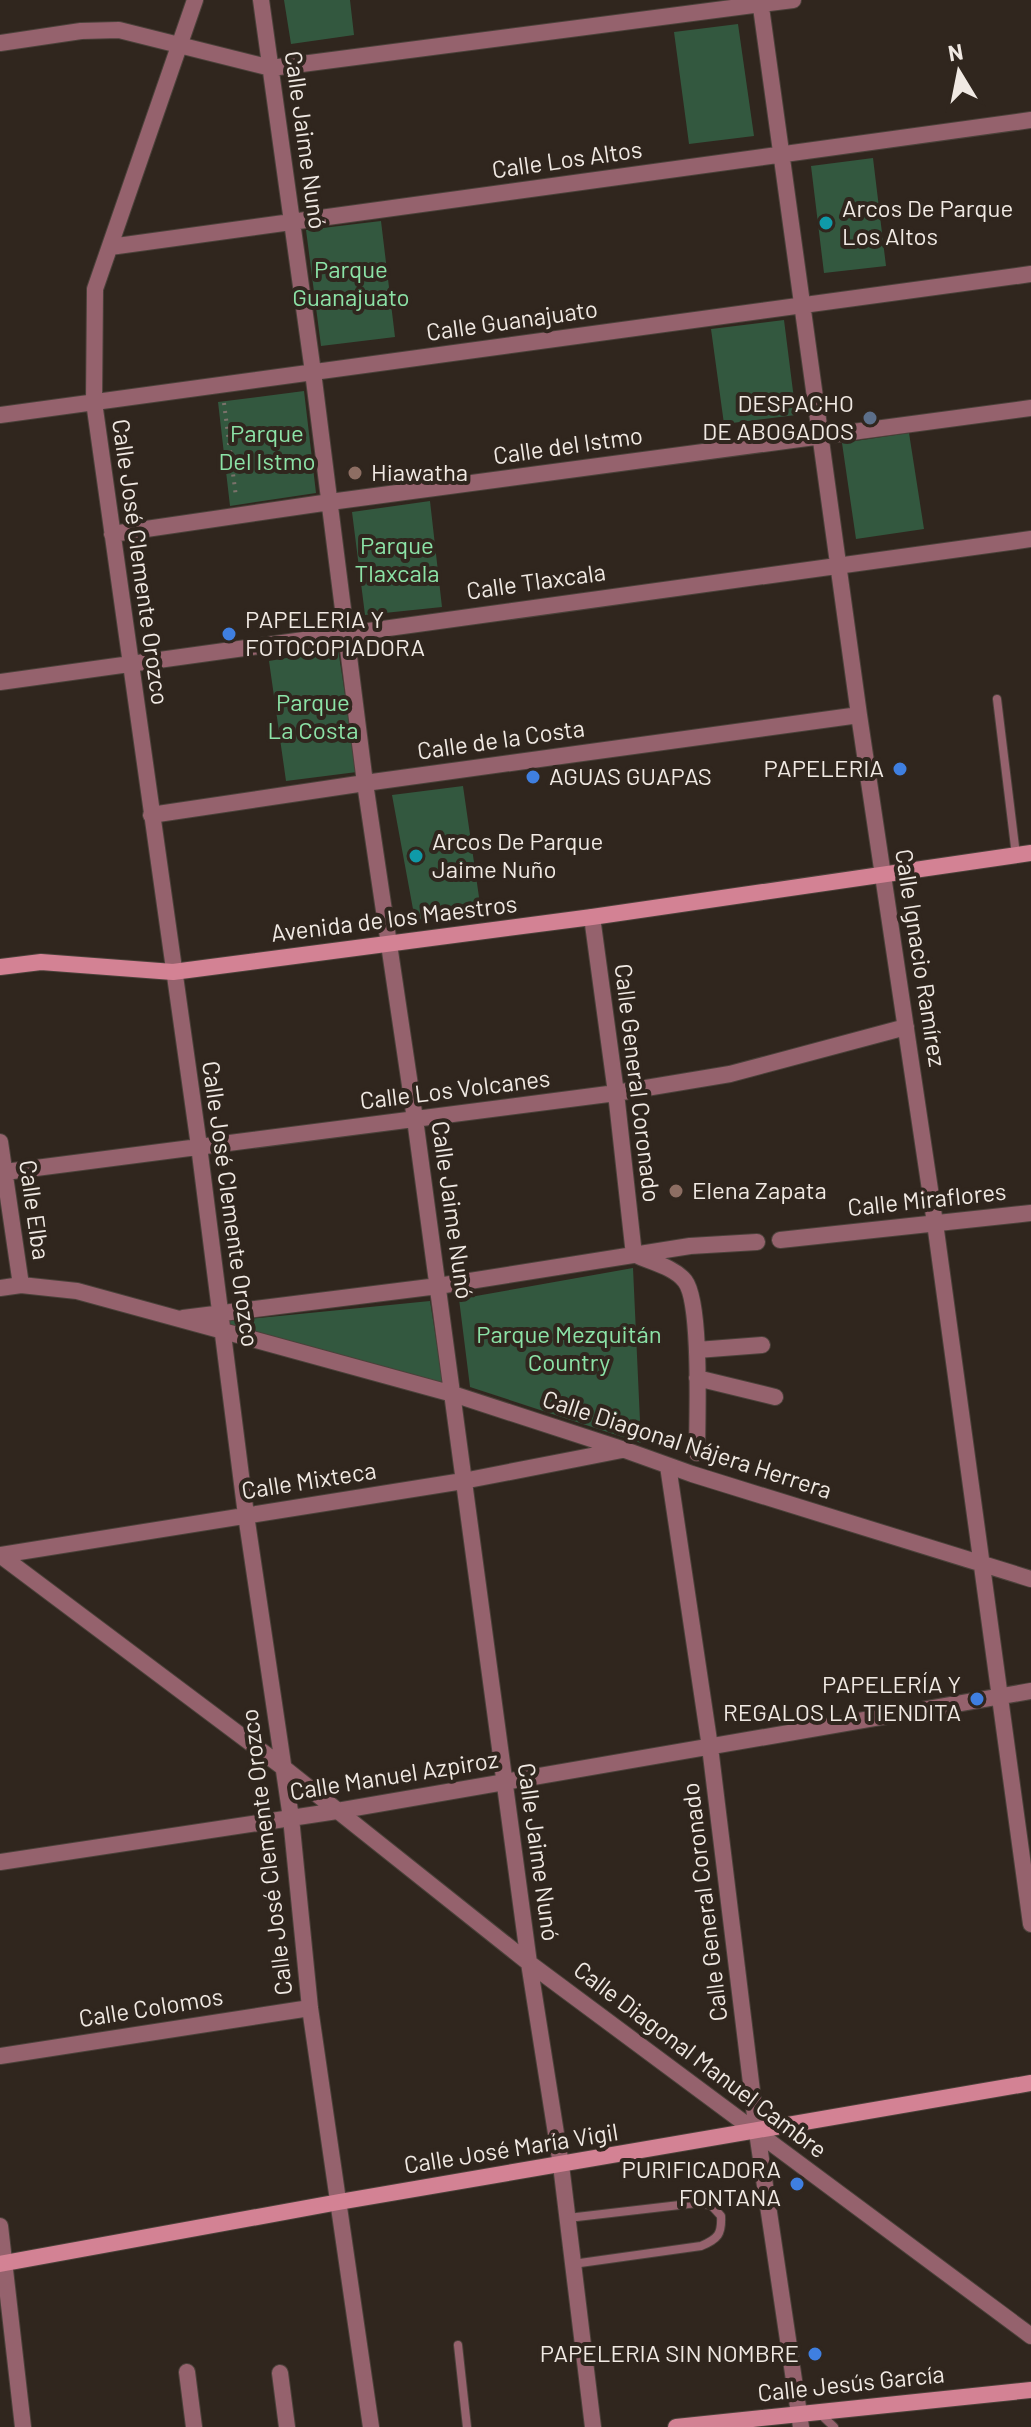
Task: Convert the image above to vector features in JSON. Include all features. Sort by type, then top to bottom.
[{"type":"street","name":"Calle José Clemente Orozco","points":[[195,0],[95,289],[94,402],[199,1146],[246,1515],[291,1818],[310,2008],[371,2427]]},
{"type":"street","name":"Calle Jaime Nunó","points":[[261,0],[313,372],[365,783],[391,945],[529,1963],[561,2165],[593,2427]]},
{"type":"street","points":[[0,43],[81,31],[119,30],[271,68],[793,0]]},
{"type":"street","name":"Calle Ignacio Ramírez","points":[[760,2],[859,715],[1002,1696],[1031,1924]]},
{"type":"street","name":"Calle Los Altos","points":[[110,247],[1031,120]]},
{"type":"street","name":"Calle Guanajuato","points":[[0,415],[1031,274]]},
{"type":"street","name":"Calle del Istmo","points":[[112,534],[1031,408]]},
{"type":"street","name":"Calle Tlaxcala","points":[[0,682],[1031,539]]},
{"type":"street","name":"Calle de la Costa","points":[[151,815],[859,715]]},
{"type":"street","name":"Avenida de los Maestros","points":[[0,967],[41,962],[173,972],[391,945],[1023,854]]},
{"type":"street","name":"Calle General Coronado","points":[[592,917],[634,1255]]},
{"type":"street","name":"Calle Los Volcanes","points":[[5,1172],[616,1093],[730,1074],[906,1027]]},
{"type":"street","name":"Calle Elba","points":[[0,1142],[21,1285]]},
{"type":"street","name":"Calle Miraflores","points":[[780,1240],[1031,1213]]},
{"type":"street","points":[[177,1318],[438,1286],[690,1246],[757,1242]]},
{"type":"street","points":[[634,1255],[676,1273],[687,1283],[692,1298],[697,1350],[697,1453]]},
{"type":"street","name":"Calle Diagonal Nájera Herrera","points":[[0,1288],[21,1285],[77,1291],[453,1394],[668,1466],[1031,1579]]},
{"type":"street","points":[[697,1350],[762,1345]]},
{"type":"street","points":[[697,1378],[775,1397]]},
{"type":"street","name":"Calle Mixteca","points":[[0,1555],[463,1481],[625,1450]]},
{"type":"street","name":"Calle General Coronado","points":[[668,1466],[710,1747],[757,2132],[800,2420]]},
{"type":"street","name":"Calle Diagonal Manuel Cambre","points":[[0,1555],[284,1768],[529,1963],[1031,2336]]},
{"type":"street","name":"Calle Manuel Azpiroz","points":[[0,1862],[337,1811],[1031,1691]]},
{"type":"street","name":"Calle Colomos","points":[[0,2056],[310,2008]]},
{"type":"street","name":"Calle José María Vigil","points":[[2,2264],[339,2202],[1031,2083]]},
{"type":"street","points":[[0,2226],[23,2427]]},
{"type":"street","points":[[187,2372],[194,2427]]},
{"type":"street","points":[[280,2373],[287,2427]]},
{"type":"street","name":"Calle Jesús García","points":[[676,2427],[800,2420],[817,2411],[1031,2390]]},
{"type":"lane","points":[[997,699],[1023,854]]},
{"type":"lane","points":[[568,2218],[697,2203],[711,2205],[721,2216],[722,2230],[716,2240],[701,2246],[573,2264]]},
{"type":"lane","points":[[458,2345],[467,2427]]},
{"type":"lane","points":[[817,2411],[834,2427]]},
{"type":"path","points":[[222,385],[239,516]]},
{"type":"green space","points":[[284,0],[350,0],[354,35],[291,44]]},
{"type":"green space","points":[[738,24],[754,136],[689,144],[674,32]]},
{"type":"green space","points":[[873,158],[886,266],[824,273],[811,166]]},
{"type":"green space","name":"Parque Guanajuato","points":[[381,221],[395,337],[321,346],[306,230]]},
{"type":"green space","points":[[784,320],[796,415],[724,424],[711,329]]},
{"type":"green space","name":"Parque Del Istmo","points":[[304,391],[316,493],[230,506],[218,402]]},
{"type":"green space","points":[[909,433],[924,529],[856,539],[842,443]]},
{"type":"green space","name":"Parque Tlaxcala","points":[[430,501],[442,607],[365,615],[352,512]]},
{"type":"green space","name":"Parque La Costa","points":[[338,649],[357,772],[286,781],[269,661]]},
{"type":"green space","points":[[463,786],[481,911],[415,920],[392,795]]},
{"type":"green space","name":"Parque Mezquitán Country","points":[[633,1268],[641,1443],[470,1387],[459,1299]]},
{"type":"green space","name":"Parque Mezquitán Country","points":[[430,1301],[443,1383],[230,1330],[228,1321]]},
{"type":"place","name":"Arcos De Parque Los Altos","points":[[826,223]]},
{"type":"place","name":"DESPACHO DE ABOGADOS","points":[[870,418]]},
{"type":"place","name":"Hiawatha","points":[[355,473]]},
{"type":"place","name":"PAPELERIA Y FOTOCOPIADORA","points":[[229,634]]},
{"type":"place","name":"PAPELERIA","points":[[900,769]]},
{"type":"place","name":"AGUAS GUAPAS","points":[[533,777]]},
{"type":"place","name":"Arcos De Parque Jaime Nuño","points":[[416,856]]},
{"type":"place","name":"Elena Zapata","points":[[676,1191]]},
{"type":"place","name":"PAPELERÍA Y REGALOS LA TIENDITA","points":[[977,1699]]},
{"type":"place","name":"PURIFICADORA FONTANA","points":[[797,2184]]},
{"type":"place","name":"PAPELERIA SIN NOMBRE","points":[[815,2354]]}]
